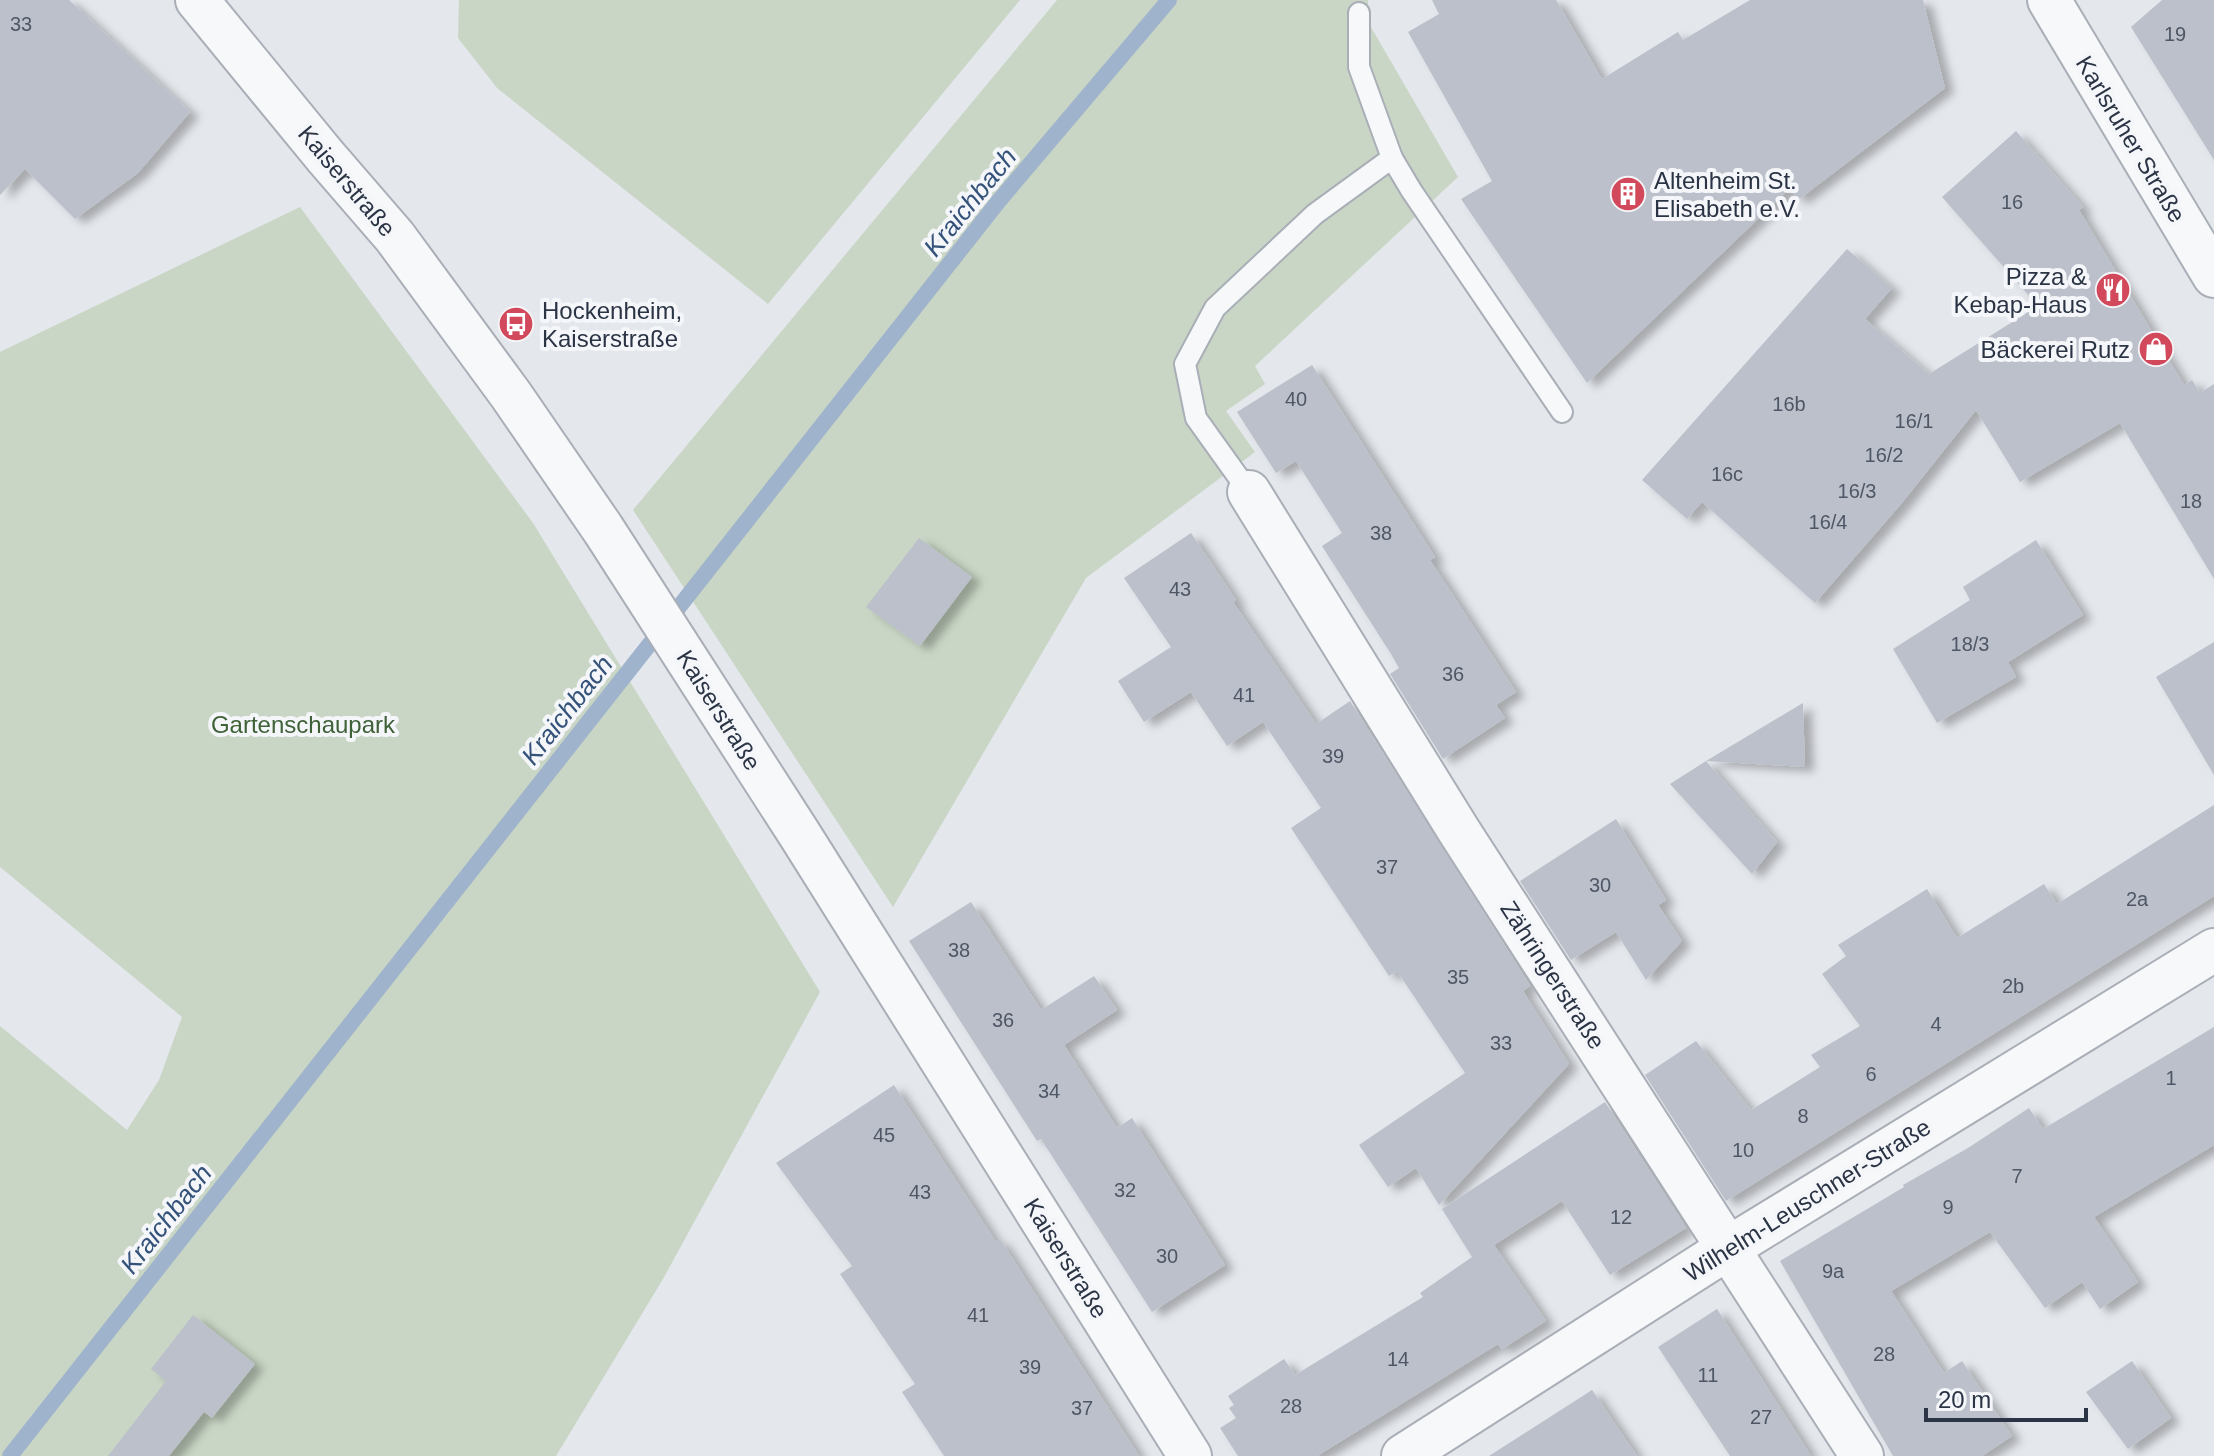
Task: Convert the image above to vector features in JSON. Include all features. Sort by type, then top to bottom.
[{"type":"street","name":"Kaiserstraße","points":[[197,0],[395,237],[511,395],[603,529],[1190,1456]]},
{"type":"street","name":"Karlsruher Straße","points":[[2049,0],[2214,276]]},
{"type":"street","name":"Zähringerstraße","points":[[1249,492],[1459,831],[1862,1456]]},
{"type":"street","name":"Wilhelm-Leuschner-Straße","points":[[1403,1456],[1730,1247],[2214,950]]},
{"type":"lane","points":[[1359,13],[1359,67],[1392,158],[1562,412]]},
{"type":"lane","points":[[1249,492],[1196,418],[1185,364],[1215,308],[1315,214],[1392,158]]},
{"type":"green space","points":[[459,0],[1020,0],[768,304],[497,88],[458,38]]},
{"type":"green space","points":[[1057,0],[1368,0],[1368,22],[1458,177],[1255,366],[1265,384],[1226,411],[1255,452],[1086,578],[893,907],[633,510]]},
{"type":"green space","name":"Gartenschaupark","points":[[300,207],[533,523],[820,992],[663,1279],[556,1456],[0,1456],[0,1026],[127,1130],[159,1080],[182,1017],[0,867],[0,352]]},
{"type":"building","points":[[0,0],[69,0],[190,112],[138,173],[75,219],[25,169],[0,195]]},
{"type":"building","name":"Altenheim St. Elisabeth e.V.","points":[[1432,0],[1556,0],[1602,79],[1678,32],[1683,40],[1750,0],[1923,0],[1945,88],[1798,200],[1790,188],[1587,383],[1461,199],[1492,181],[1408,32],[1439,14]]},
{"type":"building","points":[[2162,0],[2214,0],[2214,160],[2131,27]]},
{"type":"building","points":[[2016,131],[2083,207],[2079,210],[2184,385],[2192,380],[2200,393],[2214,384],[2214,579],[2120,423],[2020,482],[1976,410],[1901,504],[1815,603],[1702,502],[1687,519],[1642,480],[1847,249],[1892,288],[1865,319],[1929,374],[2038,306],[1942,197]]},
{"type":"building","points":[[1312,365],[1435,557],[1430,560],[1516,692],[1496,705],[1505,718],[1443,759],[1390,674],[1399,668],[1322,546],[1342,533],[1296,461],[1276,473],[1237,412]]},
{"type":"building","points":[[1191,533],[1236,600],[1233,602],[1316,724],[1350,701],[1530,986],[1523,991],[1569,1064],[1439,1205],[1416,1168],[1388,1187],[1359,1145],[1465,1073],[1397,971],[1389,976],[1291,828],[1321,808],[1263,722],[1227,746],[1191,692],[1144,722],[1118,681],[1171,647],[1124,578]]},
{"type":"building","points":[[919,538],[972,577],[920,646],[866,607]]},
{"type":"building","points":[[2036,540],[2083,615],[2008,662],[2016,677],[1937,723],[1893,649],[1970,600],[1963,587]]},
{"type":"building","points":[[2214,642],[2214,775],[2156,677]]},
{"type":"building","points":[[1803,703],[1805,767],[1706,761]]},
{"type":"building","points":[[1706,761],[1777,842],[1752,874],[1670,784]]},
{"type":"building","points":[[2214,805],[2214,896],[1726,1201],[1645,1075],[1696,1041],[1751,1110],[1820,1067],[1811,1055],[1860,1026],[1822,974],[1846,956],[1838,945],[1927,889],[1957,938],[2044,884],[2057,904]]},
{"type":"building","points":[[1616,819],[1666,900],[1658,905],[1682,941],[1646,980],[1616,932],[1571,960],[1520,881]]},
{"type":"building","points":[[971,902],[1041,1010],[1094,976],[1117,1010],[1064,1045],[1117,1128],[1132,1118],[1225,1265],[1152,1312],[1041,1139],[1037,1141],[909,941]]},
{"type":"building","points":[[2214,1027],[2214,1145],[2094,1217],[2138,1282],[2100,1309],[2082,1282],[2045,1308],[1990,1232],[1891,1291],[1944,1373],[1962,1361],[2012,1436],[1982,1456],[1893,1456],[1780,1261],[2029,1108],[2043,1129]]},
{"type":"building","points":[[894,1085],[996,1242],[1000,1239],[1139,1456],[944,1456],[902,1392],[915,1384],[840,1274],[852,1266],[776,1163]]},
{"type":"building","points":[[1605,1102],[1686,1228],[1610,1275],[1562,1201],[1494,1245],[1546,1321],[1502,1349],[1498,1344],[1317,1456],[1238,1456],[1220,1428],[1236,1418],[1229,1408],[1234,1405],[1228,1396],[1284,1359],[1295,1375],[1423,1297],[1420,1293],[1472,1257],[1442,1209]]},
{"type":"building","points":[[1717,1309],[1811,1456],[1730,1456],[1658,1347]]},
{"type":"building","points":[[193,1315],[255,1364],[212,1418],[204,1412],[169,1456],[108,1456],[166,1381],[151,1369]]},
{"type":"building","points":[[2132,1361],[2171,1418],[2128,1449],[2086,1392]]},
{"type":"building","points":[[1592,1390],[1637,1456],[1489,1456]]},
{"type":"waterway","name":"Kraichbach","points":[[10,1456],[998,202],[1169,0]]},
{"type":"place","name":"Altenheim St. Elisabeth e.V.","points":[[1628,194]]},
{"type":"place","name":"Pizza & Kebap-Haus","points":[[2113,290]]},
{"type":"place","name":"Hockenheim, Kaiserstraße","points":[[516,324]]},
{"type":"place","name":"Bäckerei Rutz","points":[[2156,349]]}]
